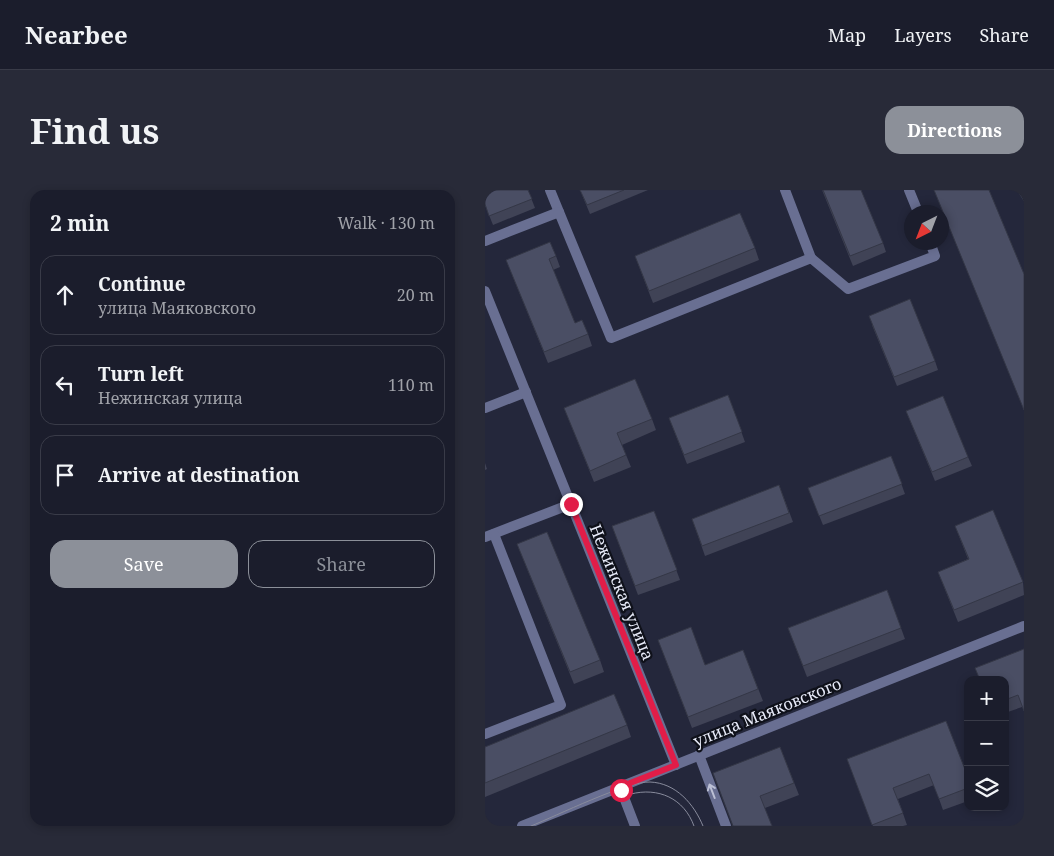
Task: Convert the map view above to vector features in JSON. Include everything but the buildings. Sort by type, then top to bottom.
[{"type":"street","points":[[550,190],[611,338],[811,258]]},
{"type":"street","points":[[785,190],[811,258],[848,289],[935,256],[932,250]]},
{"type":"street","points":[[909,190],[915,205]]},
{"type":"street","points":[[485,241],[559,212]]},
{"type":"street","name":"Нежинская улица","points":[[485,291],[676,765]]},
{"type":"street","points":[[485,408],[526,392]]},
{"type":"street","points":[[485,734],[561,705],[489,536],[571,504]]},
{"type":"street","name":"улица Маяковского","points":[[522,826],[1024,626]]},
{"type":"street","points":[[699,756],[726,826]]},
{"type":"street","points":[[620,787],[635,826]]},
{"type":"tram line","points":[[531,826],[625,787],[650,782],[668,786],[683,796],[695,810],[703,826]]},
{"type":"tram line","points":[[631,794],[651,792],[669,797],[684,808],[694,826]]},
{"type":"route","points":[[571,504],[676,765],[620,787],[621,790]]}]
